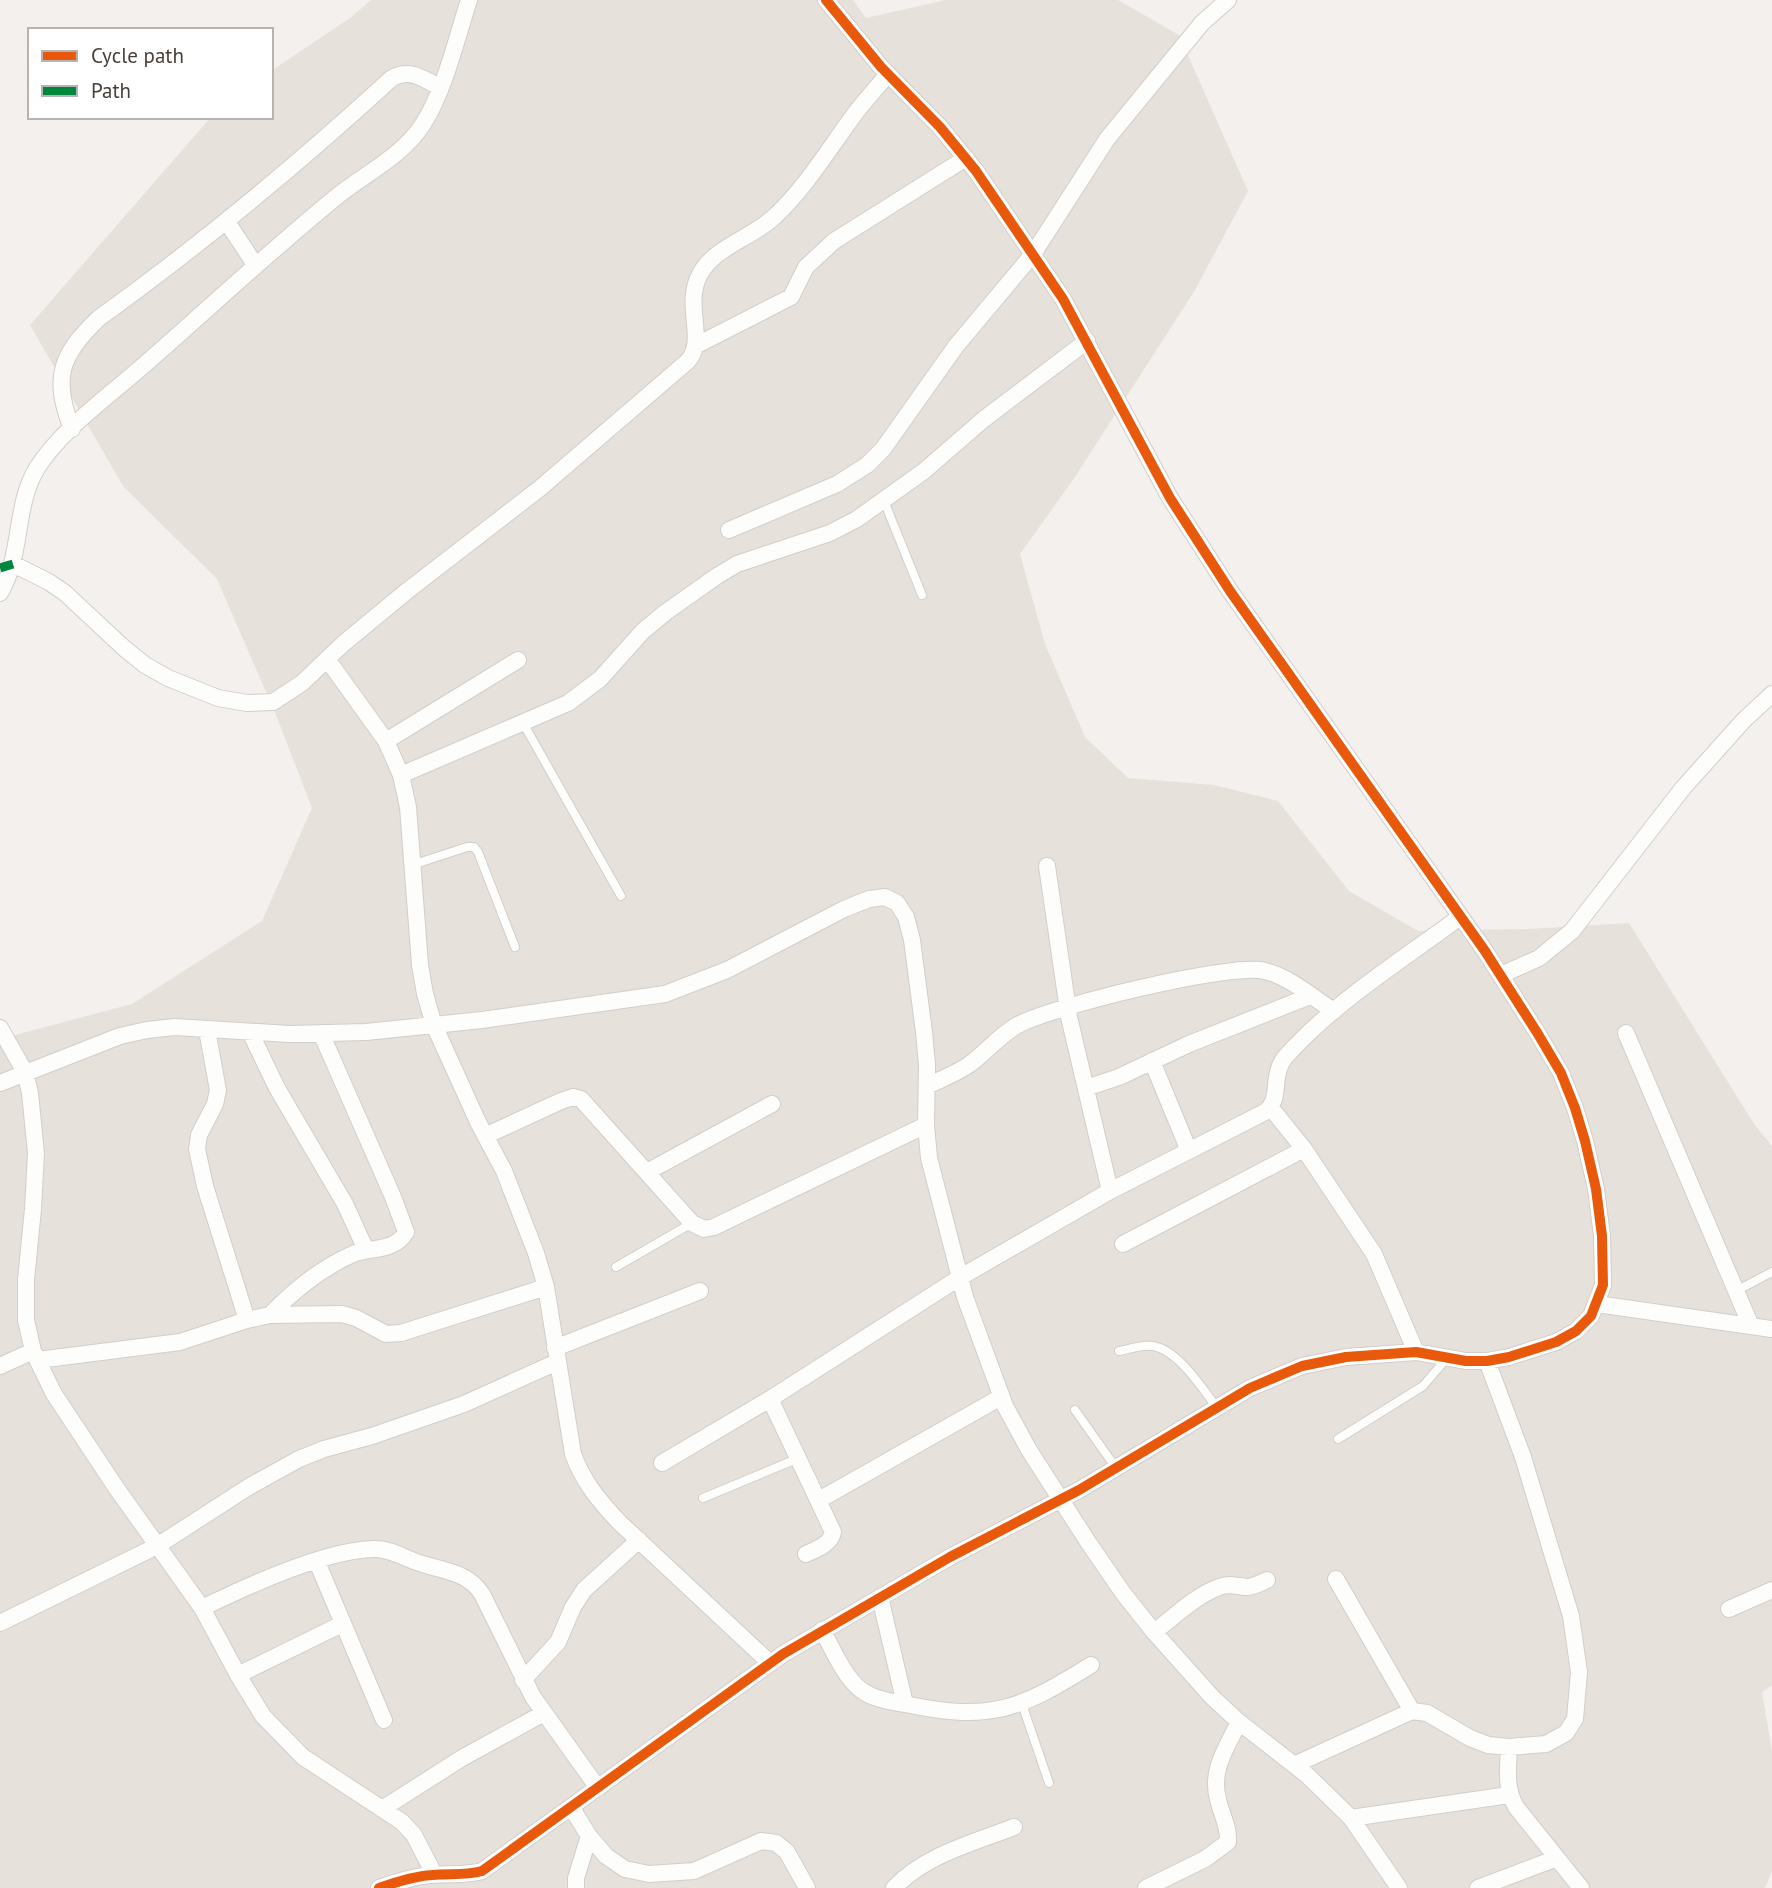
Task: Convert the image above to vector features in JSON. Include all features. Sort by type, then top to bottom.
[{"type":"street","points":[[0,593],[13,564],[25,494],[37,468],[72,429],[256,267],[336,197],[414,137],[425,122],[440,87],[469,0]]},
{"type":"street","points":[[379,1888],[435,1874],[463,1882],[770,1663],[822,1630],[950,1557],[1061,1500],[1250,1388],[1302,1366],[1346,1357],[1416,1352],[1487,1361],[1556,1342],[1576,1331],[1591,1316],[1597,1304],[1604,1271],[1595,1189],[1575,1108],[1561,1073],[1501,975],[1222,579],[1170,498],[1063,299],[966,158],[888,74],[825,0]]},
{"type":"street","points":[[729,530],[837,484],[867,465],[883,449],[956,346],[1032,254],[1107,139],[1202,23],[1228,0]]},
{"type":"street","points":[[72,429],[60,389],[62,370],[81,335],[99,318],[227,222],[327,138],[392,78],[410,72],[440,87]]},
{"type":"street","points":[[13,564],[65,593],[145,665],[168,678],[218,698],[247,704],[273,702],[302,682],[407,591],[539,489],[695,354],[697,345],[692,307],[698,276],[714,257],[773,218],[792,199],[852,117],[888,74]]},
{"type":"street","points":[[697,345],[791,297],[806,267],[834,241],[966,158]]},
{"type":"street","points":[[227,222],[256,267]]},
{"type":"street","points":[[401,775],[568,703],[589,688],[643,631],[717,576],[755,557],[830,533],[857,519],[924,471],[984,419],[1087,341]]},
{"type":"street","points":[[327,659],[386,741],[401,775],[408,807],[420,965],[434,1025],[504,1171],[520,1209],[546,1287],[573,1454],[579,1471],[604,1507],[770,1663]]},
{"type":"street","points":[[386,741],[518,660]]},
{"type":"street","points":[[1501,975],[1539,958],[1572,931],[1683,788],[1744,720],[1772,694]]},
{"type":"street","points":[[1047,866],[1068,1006],[1110,1191]]},
{"type":"street","points":[[0,1083],[120,1036],[175,1027],[321,1033],[434,1025],[665,994],[727,970],[844,909],[869,899],[885,897],[897,903],[906,916],[912,940],[924,1032],[929,1158],[959,1278],[1001,1397],[1029,1450],[1061,1500],[1123,1593],[1154,1632],[1212,1697],[1294,1765],[1351,1818],[1399,1888]]},
{"type":"street","points":[[662,1463],[770,1399],[959,1278],[1110,1191],[1271,1108],[1276,1072],[1280,1063],[1334,1012],[1460,917]]},
{"type":"street","points":[[927,1086],[971,1063],[1014,1027],[1031,1018],[1068,1006],[1197,977],[1250,969],[1265,971],[1280,976],[1334,1012]]},
{"type":"street","points":[[1086,1088],[1119,1077],[1310,996]]},
{"type":"street","points":[[0,1028],[25,1072],[30,1093],[36,1153],[26,1280],[26,1320],[35,1356],[54,1394],[77,1431],[202,1608],[263,1716],[303,1757],[402,1822],[414,1835],[435,1874]]},
{"type":"street","points":[[207,1030],[218,1090],[215,1104],[199,1135],[197,1149],[205,1185],[247,1320]]},
{"type":"street","points":[[250,1032],[277,1088],[345,1204],[366,1250]]},
{"type":"street","points":[[270,1315],[287,1297],[335,1262],[366,1250],[379,1250],[402,1239],[406,1232],[321,1033]]},
{"type":"street","points":[[1626,1033],[1751,1326]]},
{"type":"street","points":[[1152,1061],[1189,1151]]},
{"type":"street","points":[[485,1136],[573,1097],[581,1099],[692,1223],[704,1229],[714,1227],[926,1125]]},
{"type":"street","points":[[647,1172],[772,1104]]},
{"type":"street","points":[[1271,1108],[1304,1149],[1374,1254],[1416,1352]]},
{"type":"street","points":[[1123,1244],[1304,1149]]},
{"type":"street","points":[[0,1366],[35,1356],[180,1342],[270,1315],[342,1314],[356,1318],[386,1334],[401,1333],[546,1287]]},
{"type":"street","points":[[0,1623],[157,1546],[250,1486],[299,1459],[324,1448],[372,1436],[464,1404],[556,1355],[700,1291]]},
{"type":"street","points":[[1597,1304],[1772,1329]]},
{"type":"street","points":[[1294,1765],[1412,1711],[1427,1713],[1470,1738],[1488,1745],[1509,1748],[1546,1744],[1566,1733],[1575,1719],[1579,1672],[1571,1616],[1523,1457],[1487,1361]]},
{"type":"street","points":[[818,1500],[1001,1397]]},
{"type":"street","points":[[770,1399],[833,1532],[832,1538],[806,1554]]},
{"type":"street","points":[[523,1680],[558,1642],[573,1607],[584,1590],[639,1540]]},
{"type":"street","points":[[202,1608],[240,1589],[317,1562],[375,1549],[388,1550],[408,1560],[467,1577],[482,1594],[523,1680],[598,1788]]},
{"type":"street","points":[[317,1562],[384,1720]]},
{"type":"street","points":[[1336,1579],[1412,1711]]},
{"type":"street","points":[[1154,1632],[1220,1586],[1253,1586],[1267,1580]]},
{"type":"street","points":[[1730,1609],[1772,1590]]},
{"type":"street","points":[[880,1597],[905,1704]]},
{"type":"street","points":[[238,1675],[342,1624]]},
{"type":"street","points":[[822,1630],[850,1677],[863,1692],[941,1712],[988,1712],[1022,1704],[1091,1665]]},
{"type":"street","points":[[382,1809],[461,1758],[544,1713]]},
{"type":"street","points":[[1146,1888],[1205,1859],[1228,1842],[1229,1832],[1215,1785],[1217,1768],[1239,1722]]},
{"type":"street","points":[[1509,1748],[1509,1795],[1581,1888]]},
{"type":"street","points":[[1351,1818],[1509,1795]]},
{"type":"street","points":[[571,1807],[589,1836],[606,1856],[625,1869],[649,1874],[694,1871],[761,1841],[776,1843],[787,1853],[807,1888]]},
{"type":"street","points":[[894,1888],[910,1873],[942,1855],[1014,1827]]},
{"type":"street","points":[[576,1888],[576,1878],[589,1836]]},
{"type":"street","points":[[1478,1888],[1557,1858]]},
{"type":"lane","points":[[884,501],[922,595]]},
{"type":"lane","points":[[523,723],[621,896]]},
{"type":"lane","points":[[412,865],[467,846],[474,847],[515,947]]},
{"type":"lane","points":[[616,1267],[692,1223]]},
{"type":"lane","points":[[1736,1291],[1772,1272]]},
{"type":"lane","points":[[1119,1351],[1152,1345],[1162,1349],[1186,1368],[1217,1408]]},
{"type":"lane","points":[[1338,1438],[1423,1386],[1447,1358]]},
{"type":"lane","points":[[1075,1410],[1116,1468]]},
{"type":"lane","points":[[703,1498],[799,1458]]},
{"type":"lane","points":[[1022,1704],[1049,1783]]},
{"type":"shaded area","points":[[371,0],[853,0],[866,18],[946,0],[1118,0],[1179,35],[1248,191],[1195,290],[1075,477],[1020,554],[1045,644],[1085,737],[1128,778],[1214,785],[1278,801],[1349,891],[1418,931],[1528,929],[1629,923],[1754,1124],[1772,1146],[1772,1685],[1762,1692],[1772,1751],[1772,1871],[1765,1888],[0,1888],[0,1039],[132,1004],[262,921],[312,808],[276,715],[217,579],[123,486],[30,325],[209,119],[273,119],[273,70],[350,18]]},
{"type":"marked path","points":[[0,568],[13,564]]},
{"type":"cycle path","points":[[379,1888],[419,1877],[482,1871],[783,1654],[950,1557],[1079,1490],[1250,1388],[1302,1366],[1346,1357],[1416,1352],[1466,1361],[1509,1357],[1556,1342],[1576,1331],[1591,1316],[1603,1285],[1602,1236],[1596,1189],[1585,1141],[1561,1073],[1538,1034],[1485,951],[1230,591],[1170,498],[1063,299],[976,171],[940,127],[881,67],[826,0]]}]
